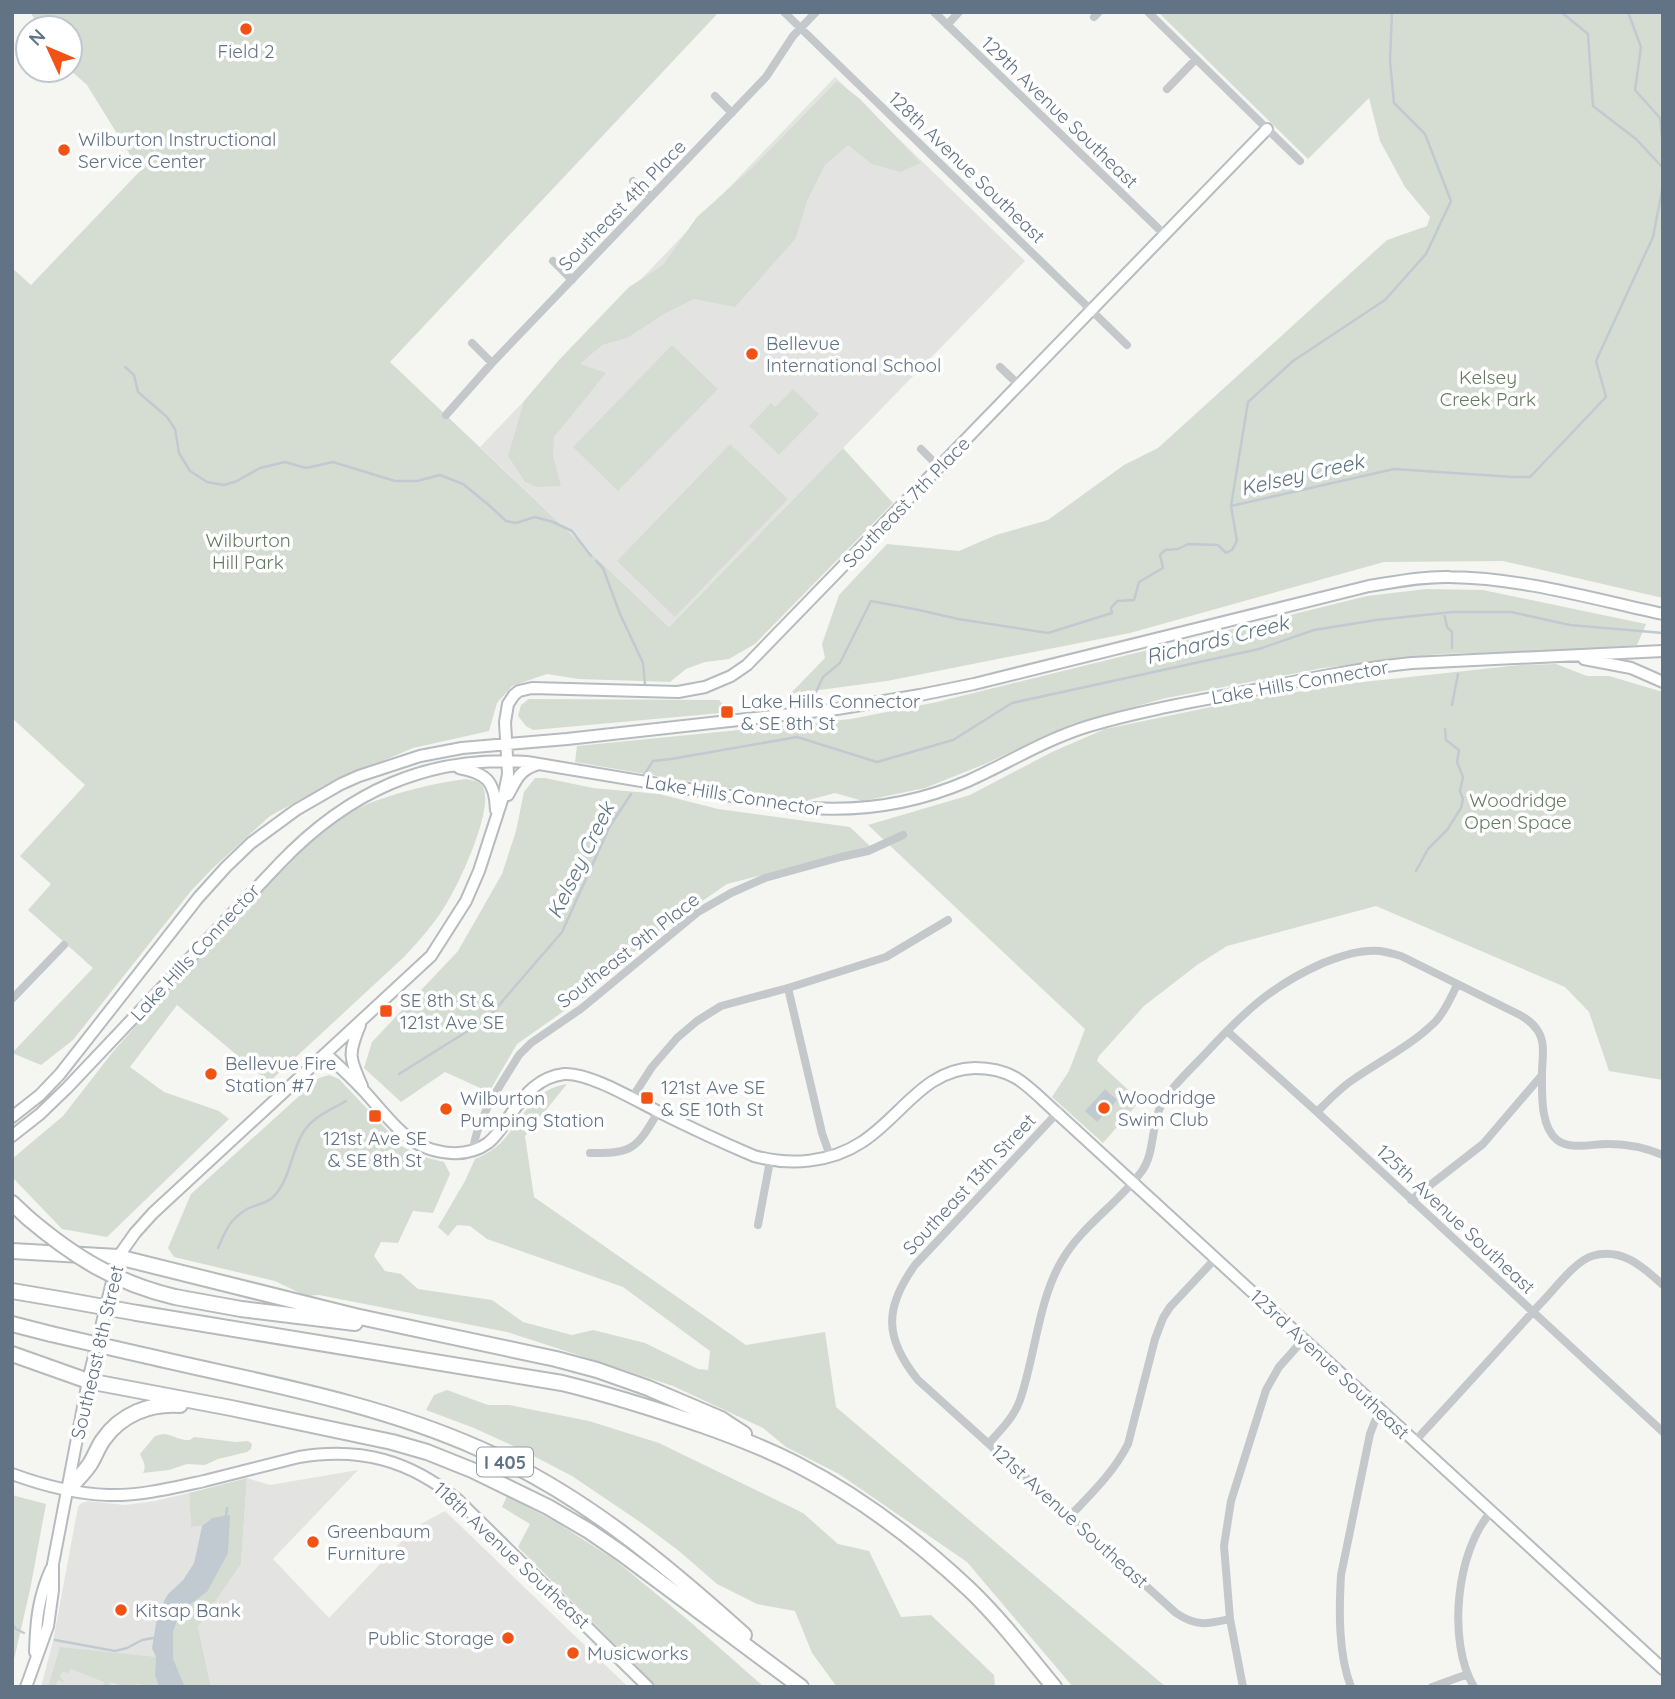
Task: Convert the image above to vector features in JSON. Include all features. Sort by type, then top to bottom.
[{"type":"highway","points":[[12,1203],[50,1237],[83,1260],[137,1286],[175,1297],[242,1309],[437,1334]]},
{"type":"highway","points":[[12,1251],[118,1257],[355,1316],[556,1359],[648,1388],[721,1419],[781,1457]]},
{"type":"highway","points":[[12,1291],[562,1383],[651,1407],[727,1434],[799,1465],[842,1490],[895,1527],[971,1592],[1054,1687]]},
{"type":"highway","name":"I 405","points":[[12,1324],[348,1404],[388,1415],[480,1449],[574,1500],[619,1530],[687,1584],[802,1687]]},
{"type":"highway","points":[[12,1354],[88,1381],[370,1436],[426,1452],[519,1492],[589,1531],[802,1687]]},
{"type":"highway","points":[[68,1489],[90,1464],[103,1439],[113,1428],[136,1412],[161,1405],[231,1408]]},
{"type":"main road","name":"Southeast 7th Place","points":[[506,743],[508,704],[513,695],[525,689],[678,692],[705,687],[731,676],[747,665],[1267,129]]},
{"type":"main road","name":"Lake Hills Connector","points":[[12,1117],[40,1095],[60,1074],[213,881],[251,843],[296,810],[333,788],[379,769],[442,751],[770,717],[920,695],[1369,586],[1410,580],[1447,577],[1503,581],[1663,614]]},
{"type":"main road","name":"Lake Hills Connector","points":[[12,1136],[49,1105],[313,830],[368,794],[436,768],[488,761],[541,764],[797,807],[852,810],[903,802],[943,790],[1072,732],[1107,721],[1198,701],[1378,666],[1445,660],[1663,651]]},
{"type":"main road","points":[[1560,655],[1623,666],[1663,682]]},
{"type":"main road","name":"Southeast 8th Street","points":[[26,1687],[48,1626],[53,1564],[88,1381],[118,1257],[153,1213],[431,956],[466,901],[479,872],[505,794],[508,774],[506,743]]},
{"type":"main road","points":[[496,820],[520,774],[527,768],[541,764]]},
{"type":"main road","points":[[449,767],[478,772],[489,781],[496,797],[496,820]]},
{"type":"main road","points":[[361,1021],[351,1046],[351,1057],[364,1091]]},
{"type":"main road","points":[[326,1054],[393,1124],[414,1142],[436,1151],[473,1150],[485,1144],[493,1138],[528,1092],[545,1079],[574,1074],[770,1161],[790,1163],[830,1156]]},
{"type":"main road","name":"123rd Avenue Southeast","points":[[830,1156],[862,1142],[946,1073],[992,1069],[1017,1079],[1058,1112],[1214,1259],[1663,1669]]},
{"type":"main road","name":"118th Avenue Southeast","points":[[12,1474],[68,1489],[109,1495],[153,1492],[299,1457],[329,1453],[360,1454],[389,1460],[430,1479],[458,1500],[648,1687]]},
{"type":"street","name":"128th Avenue Southeast","points":[[784,12],[1127,345]]},
{"type":"street","name":"Southeast 4th Place","points":[[446,415],[492,363],[766,77],[800,28],[816,12]]},
{"type":"street","name":"129th Avenue Southeast","points":[[934,12],[1165,234]]},
{"type":"street","points":[[947,25],[959,12]]},
{"type":"street","points":[[1147,12],[1300,161]]},
{"type":"street","points":[[1167,89],[1196,60]]},
{"type":"street","points":[[715,96],[732,113]]},
{"type":"street","points":[[633,181],[651,197]]},
{"type":"street","points":[[553,261],[572,280]]},
{"type":"street","points":[[472,343],[492,363]]},
{"type":"street","points":[[1000,367],[1019,385]]},
{"type":"street","points":[[921,449],[939,467]]},
{"type":"street","name":"Southeast 9th Place","points":[[473,1150],[475,1137],[490,1104],[525,1048],[582,1008],[698,912],[765,878],[869,851],[903,835]]},
{"type":"street","points":[[632,1098],[663,1054],[697,1021],[721,1006],[886,957],[948,920]]},
{"type":"street","points":[[12,999],[64,945]]},
{"type":"street","points":[[989,1443],[1004,1427],[1019,1401],[1046,1302],[1061,1262],[1086,1230],[1143,1169],[1158,1111],[1164,1100],[1253,1005],[1279,986],[1335,958],[1357,952],[1382,951],[1416,963],[1518,1014],[1534,1025],[1541,1038],[1544,1112],[1547,1125],[1556,1139],[1571,1145],[1635,1146],[1663,1155]]},
{"type":"street","points":[[1317,1112],[1352,1080],[1436,1021],[1457,985]]},
{"type":"street","points":[[788,988],[822,1133],[830,1156]]},
{"type":"street","name":"125th Avenue Southeast","points":[[1227,1031],[1663,1432]]},
{"type":"street","points":[[1411,1200],[1483,1144],[1542,1075]]},
{"type":"street","points":[[590,1153],[613,1153],[631,1148],[643,1138],[658,1112]]},
{"type":"street","name":"Southeast 13th Street","points":[[892,1321],[898,1293],[915,1265],[1058,1112]]},
{"type":"street","points":[[758,1225],[770,1161]]},
{"type":"street","points":[[1415,1442],[1574,1268],[1591,1256],[1620,1255],[1630,1259],[1663,1285]]},
{"type":"street","points":[[1070,1516],[1113,1469],[1123,1454],[1163,1318],[1214,1259]]},
{"type":"street","name":"121st Avenue Southeast","points":[[892,1321],[896,1346],[918,1380],[1177,1613],[1194,1623],[1230,1619]]},
{"type":"street","points":[[1243,1687],[1230,1619],[1224,1546],[1231,1501],[1266,1390],[1279,1367],[1303,1340]]},
{"type":"street","points":[[1351,1687],[1345,1667],[1341,1633],[1342,1575],[1370,1434],[1375,1421],[1382,1413]]},
{"type":"street","points":[[1474,1687],[1464,1666],[1460,1641],[1462,1581],[1477,1531],[1491,1512]]},
{"type":"street","points":[[1432,1687],[1468,1674]]},
{"type":"shaded area","name":"Bellevue International School","points":[[835,77],[1025,261],[669,627],[480,447]]},
{"type":"shaded area","points":[[1105,1089],[1117,1100],[1097,1122],[1085,1111]]},
{"type":"shaded area","points":[[358,1470],[273,1559],[329,1618],[415,1527],[445,1511],[628,1687],[211,1687],[198,1627],[241,1564],[247,1478],[270,1485]]},
{"type":"shaded area","points":[[189,1493],[191,1527],[202,1526],[194,1563],[183,1580],[168,1594],[168,1687],[41,1687],[81,1503],[88,1501],[125,1505]]},
{"type":"shaded area","points":[[230,1515],[228,1553],[207,1592],[184,1609],[173,1633],[173,1658],[185,1687],[159,1687],[155,1675],[156,1657],[152,1648],[158,1612],[168,1594],[183,1580],[194,1563],[202,1526],[212,1518]]},
{"type":"green space","name":"Wilburton Hill Park","points":[[30,12],[719,12],[390,362],[669,627],[843,448],[893,503],[755,644],[729,659],[705,662],[686,669],[670,682],[579,679],[547,674],[512,686],[497,703],[489,731],[413,748],[329,784],[270,816],[191,891],[73,1040],[41,1065],[12,1053],[93,968],[28,910],[51,884],[20,856],[85,785],[12,718],[12,268],[31,285],[140,171],[84,82],[84,14]]},
{"type":"green space","name":"Kelsey Creek Park","points":[[1158,12],[1663,12],[1663,598],[1503,561],[1384,562],[1130,633],[887,681],[790,694],[825,658],[822,644],[839,595],[887,544],[959,551],[996,535],[1048,520],[1124,465],[1158,448],[1387,240],[1427,226],[1430,217],[1405,187],[1380,141],[1369,98],[1308,159]]},
{"type":"green space","points":[[837,81],[860,99],[921,163],[900,172],[872,164],[848,145],[825,165],[807,201],[796,238],[735,307],[694,299],[664,314],[627,338],[602,345],[580,364],[606,373],[554,437],[553,455],[561,486],[537,487],[525,482],[508,456],[524,401],[629,287],[663,265],[697,217],[754,166]]},
{"type":"green space","points":[[672,345],[718,389],[618,491],[573,447]]},
{"type":"green space","points":[[793,389],[819,414],[779,455],[749,426],[771,403],[775,407]]},
{"type":"green space","points":[[730,444],[788,499],[675,617],[617,561]]},
{"type":"green space","points":[[1426,589],[1483,590],[1646,624],[1637,645],[1439,654],[1323,668],[1166,698],[1072,724],[925,788],[863,801],[835,793],[805,801],[575,762],[577,746],[851,719],[937,702],[1367,596]]},
{"type":"green space","name":"Woodridge Open Space","points":[[1556,664],[1587,676],[1609,676],[1663,692],[1663,1080],[1609,1071],[1589,1012],[1565,987],[1376,906],[1227,946],[1197,965],[1144,1006],[1097,1061],[1140,1101],[1103,1143],[1052,1097],[1069,1071],[1085,1029],[868,825],[970,795],[1052,752],[1105,729],[1240,701],[1354,683],[1520,665]]},
{"type":"green space","points":[[529,699],[719,700],[725,707],[721,713],[533,730],[518,716],[521,705]]},
{"type":"green space","points":[[535,778],[593,788],[659,794],[718,809],[850,827],[871,847],[727,884],[653,935],[584,997],[517,1044],[489,1092],[445,1072],[401,1102],[364,1068],[372,1042],[458,951],[502,874],[516,831],[524,792]]},
{"type":"green space","points":[[466,779],[480,783],[485,793],[481,824],[453,892],[428,931],[404,957],[269,1082],[177,1005],[130,1067],[164,1092],[219,1111],[229,1119],[107,1237],[62,1229],[12,1177],[12,1159],[63,1116],[112,1053],[164,994],[309,843],[340,819],[365,805],[414,789]]},
{"type":"green space","points":[[329,1075],[339,1079],[403,1147],[424,1157],[444,1162],[450,1174],[433,1213],[413,1211],[398,1243],[381,1242],[374,1256],[385,1271],[401,1274],[418,1289],[492,1300],[523,1322],[572,1335],[593,1330],[645,1343],[698,1369],[708,1370],[710,1351],[623,1287],[487,1239],[470,1226],[457,1225],[448,1236],[438,1227],[475,1159],[499,1144],[539,1097],[567,1084],[525,1136],[534,1197],[746,1345],[825,1332],[836,1407],[1166,1687],[1073,1687],[967,1562],[839,1474],[786,1447],[763,1428],[673,1386],[507,1332],[319,1295],[306,1296],[275,1281],[174,1257],[168,1248],[191,1194],[319,1078]]},
{"type":"green space","points":[[447,1390],[488,1405],[509,1405],[589,1421],[659,1443],[803,1513],[838,1544],[869,1551],[901,1617],[931,1615],[994,1675],[995,1687],[837,1687],[812,1653],[795,1611],[757,1604],[717,1584],[643,1524],[572,1476],[474,1428],[426,1410],[434,1395]]},
{"type":"green space","points":[[163,1434],[187,1440],[194,1437],[248,1441],[252,1444],[247,1452],[205,1465],[187,1464],[169,1470],[143,1473],[145,1465],[140,1454],[155,1436]]},
{"type":"green space","points":[[247,1478],[241,1564],[198,1627],[211,1687],[185,1687],[173,1658],[173,1633],[184,1609],[207,1592],[212,1518],[202,1526],[191,1527],[189,1493]]},
{"type":"green space","points":[[12,1495],[46,1504],[12,1668]]},
{"type":"green space","points":[[507,1496],[556,1522],[615,1560],[764,1687],[657,1687],[518,1547],[530,1524],[502,1507]]},
{"type":"green space","points":[[60,1647],[156,1657],[155,1675],[159,1687],[142,1687],[139,1684],[125,1687],[111,1682],[109,1687],[102,1687],[104,1682],[71,1669],[68,1674],[63,1671],[60,1677],[64,1682],[58,1680],[55,1687],[48,1687]]},
{"type":"waterway","points":[[1231,506],[1248,402],[1293,361],[1385,300],[1426,254],[1451,201],[1425,134],[1394,103],[1390,60],[1392,12]]},
{"type":"waterway","points":[[1561,12],[1588,34],[1593,106],[1636,139],[1663,168]]},
{"type":"waterway","name":"Kelsey Creek","points":[[1628,12],[1641,47],[1635,90],[1660,118],[1663,144]]},
{"type":"waterway","name":"Kelsey Creek","points":[[815,694],[823,677],[840,663],[871,601],[958,619],[1048,633],[1112,613],[1111,608],[1117,601],[1134,600],[1139,582],[1163,568],[1160,555],[1165,550],[1178,549],[1188,544],[1218,545],[1226,553],[1232,550],[1237,541],[1231,506],[1394,469],[1530,477],[1606,397],[1596,361],[1653,237],[1663,185]]},
{"type":"waterway","points":[[125,367],[134,375],[138,392],[167,417],[175,429],[179,453],[190,471],[207,482],[224,485],[260,468],[285,462],[306,468],[333,462],[395,481],[417,481],[440,475],[463,484],[506,521],[516,523],[535,517],[572,531],[591,556]]},
{"type":"waterway","points":[[596,561],[603,568],[620,614],[643,663],[645,684]]},
{"type":"waterway","name":"Richards Creek","points":[[644,775],[653,761],[797,737],[877,762],[953,740],[1012,703],[1259,649],[1314,630],[1376,620],[1453,612],[1511,612],[1570,625],[1663,633]]},
{"type":"waterway","points":[[1444,613],[1447,627],[1452,632],[1452,648]]},
{"type":"waterway","points":[[1452,705],[1458,674]]},
{"type":"waterway","points":[[1416,871],[1428,849],[1447,830],[1461,808],[1463,799],[1460,791],[1463,777],[1457,762],[1459,750],[1446,740],[1445,729]]},
{"type":"waterway","name":"Kelsey Creek","points":[[399,1074],[487,1019],[562,932],[610,826],[631,794]]},
{"type":"waterway","name":"Kelsey Creek","points":[[218,1248],[236,1217],[269,1200],[279,1190],[306,1129],[321,1115],[346,1101]]},
{"type":"waterway","name":"Kelsey Creek","points":[[226,1516],[227,1508]]},
{"type":"waterway","points":[[12,1624],[24,1633]]},
{"type":"waterway","points":[[55,1640],[115,1651],[153,1638]]},
{"type":"place","name":"Field 2","points":[[246,29]]},
{"type":"place","name":"Wilburton Instructional Service Center","points":[[64,150]]},
{"type":"place","name":"Bellevue International School","points":[[752,354]]},
{"type":"place","name":"Lake Hills Connector & SE 8th St","points":[[727,712]]},
{"type":"place","name":"SE 8th St & 121st Ave SE","points":[[386,1011]]},
{"type":"place","name":"Bellevue Fire Station #7","points":[[211,1074]]},
{"type":"place","name":"121st Ave SE & SE 10th St","points":[[647,1098]]},
{"type":"place","name":"Woodridge Swim Club","points":[[1104,1108]]},
{"type":"place","name":"Wilburton Pumping Station","points":[[446,1109]]},
{"type":"place","name":"121st Ave SE & SE 8th St","points":[[375,1116]]},
{"type":"place","name":"Greenbaum Furniture","points":[[313,1542]]},
{"type":"place","name":"Kitsap Bank","points":[[121,1610]]},
{"type":"place","name":"Public Storage","points":[[508,1638]]},
{"type":"place","name":"Musicworks","points":[[573,1653]]}]
